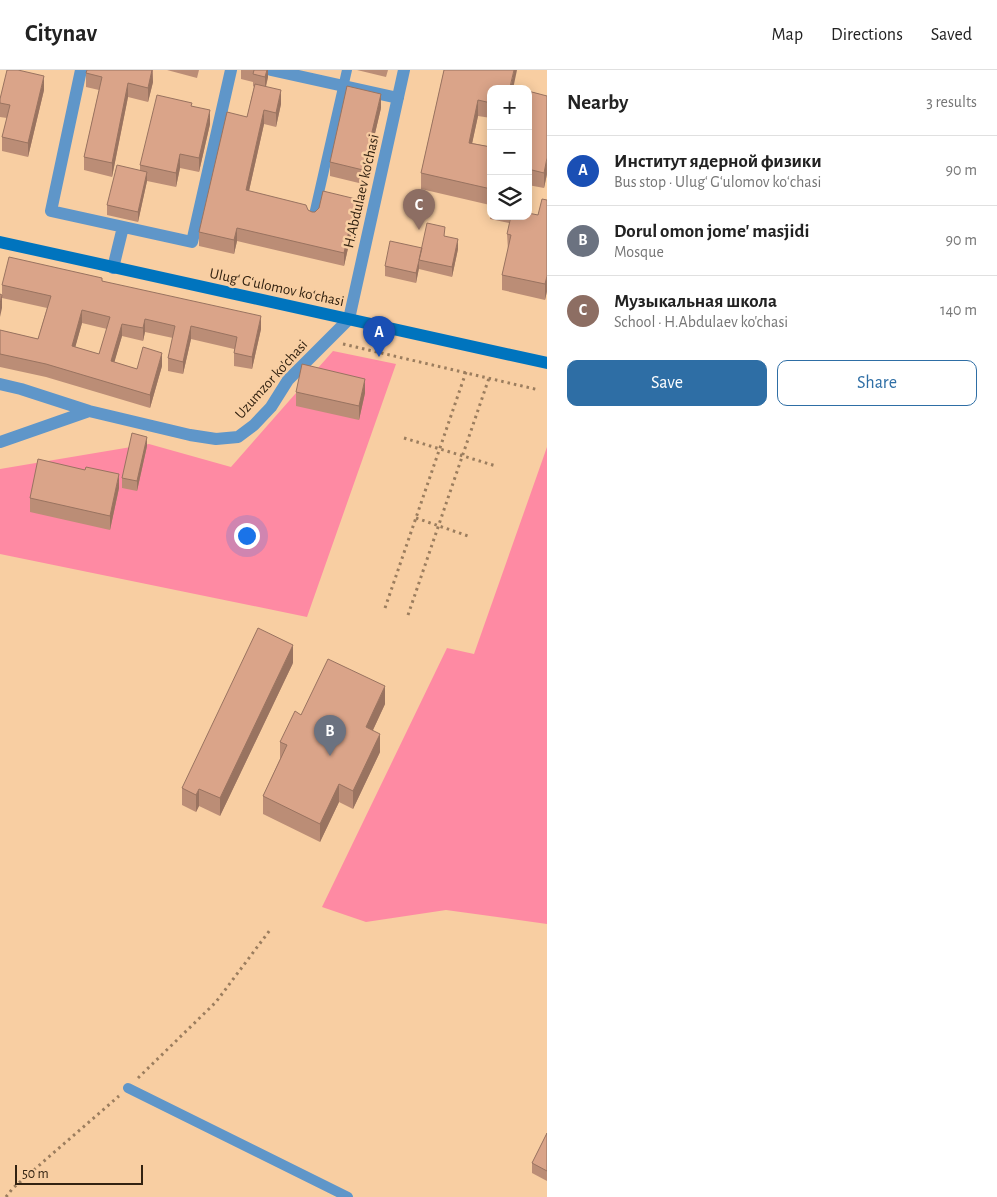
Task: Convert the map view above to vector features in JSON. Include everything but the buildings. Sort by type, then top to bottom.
[{"type":"main road","name":"Ulugʻ Gʻulomov koʻchasi","points":[[0,234],[114,264]]},
{"type":"main road","name":"Ulugʻ Gʻulomov koʻchasi","points":[[0,242],[114,264],[547,355]]},
{"type":"main road","name":"Ulugʻ Gʻulomov koʻchasi","points":[[350,315],[547,363]]},
{"type":"street","points":[[81,70],[51,210],[123,228],[192,242],[231,70]]},
{"type":"street","points":[[271,70],[398,98]]},
{"type":"street","name":"H.Abdulaev ko'chasi","points":[[350,315],[404,70]]},
{"type":"street","points":[[114,264],[123,228]]},
{"type":"street","name":"Uzumzor ko'chasi","points":[[0,384],[89,411],[190,435],[216,439],[238,437],[254,426],[288,380],[350,315]]},
{"type":"street","points":[[0,442],[89,411]]},
{"type":"lane","points":[[313,219],[347,70]]},
{"type":"lane","points":[[128,1088],[348,1197]]},
{"type":"path","points":[[328,340],[539,390]]},
{"type":"path","points":[[386,608],[466,372]]},
{"type":"path","points":[[408,615],[489,378]]},
{"type":"path","points":[[404,438],[496,466]]},
{"type":"path","points":[[416,518],[471,537]]},
{"type":"path","points":[[6,1197],[13,1188],[128,1088],[216,1002],[270,930]]},
{"type":"shaded area","points":[[333,351],[396,364],[307,617],[0,554],[0,469],[149,444],[231,467]]},
{"type":"shaded area","points":[[547,447],[547,924],[446,910],[366,922],[322,907],[447,648],[474,654]]},
{"type":"place","name":"Музыкальная школа","points":[[419,230]]},
{"type":"place","name":"Институт ядерной физики","points":[[379,357]]},
{"type":"place","name":"Dorul omon jome' masjidi","points":[[330,756]]}]
